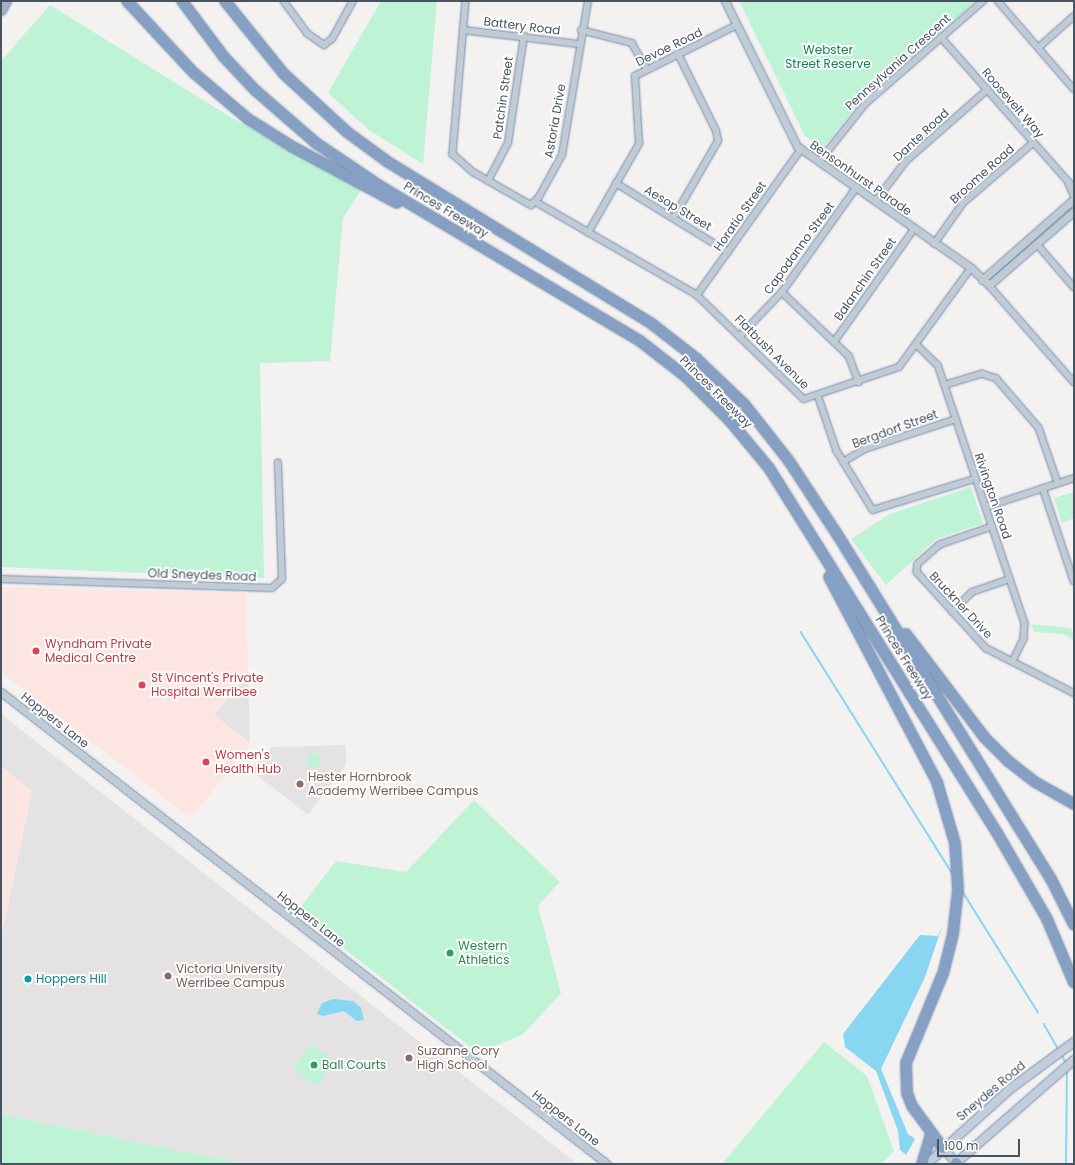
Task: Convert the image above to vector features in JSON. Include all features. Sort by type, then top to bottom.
[{"type":"highway","points":[[1,10],[6,1]]},
{"type":"highway","points":[[127,1],[194,73],[248,119],[354,182],[464,235]]},
{"type":"highway","name":"Princes Freeway","points":[[182,1],[224,57],[284,117],[349,166],[607,320],[685,376],[730,421],[769,468],[1034,895],[1074,983]]},
{"type":"highway","name":"Princes Freeway","points":[[225,1],[284,74],[347,132],[388,162],[618,302],[697,359],[745,405],[789,461],[861,573],[1039,860],[1074,925]]},
{"type":"highway","points":[[796,511],[937,782],[954,836],[958,890],[953,934],[944,971],[906,1063],[907,1093],[931,1135],[943,1148]]},
{"type":"highway","points":[[861,573],[985,738],[1035,782],[1074,804]]},
{"type":"highway","points":[[922,1164],[931,1135]]},
{"type":"main road","name":"Sneydes Road","points":[[927,1164],[943,1148],[1037,1068],[1074,1042]]},
{"type":"main road","points":[[943,1148],[956,1164],[1041,1086],[1074,1060]]},
{"type":"street","points":[[284,1],[307,33],[324,45],[332,38],[353,1]]},
{"type":"street","points":[[466,1],[453,152],[470,170],[488,181],[529,205],[536,202]]},
{"type":"street","name":"Astoria Drive","points":[[536,202],[562,155],[578,44],[588,1]]},
{"type":"street","name":"Bensonhurst Parade","points":[[725,1],[792,138],[801,149],[946,252],[989,285]]},
{"type":"street","name":"Pennsylvania Crescent","points":[[819,162],[865,104],[983,1]]},
{"type":"street","points":[[998,1],[1074,89]]},
{"type":"street","points":[[1038,48],[1074,16]]},
{"type":"street","name":"Devoe Road","points":[[588,233],[639,144],[634,80],[647,69],[737,25]]},
{"type":"street","name":"Battery Road","points":[[463,30],[524,36],[578,44]]},
{"type":"street","points":[[581,30],[632,43],[647,69]]},
{"type":"street","name":"Patchin Street","points":[[488,181],[508,143],[524,36]]},
{"type":"street","name":"Roosevelt Way","points":[[941,37],[1074,188]]},
{"type":"street","points":[[674,217],[718,141],[716,131],[678,54]]},
{"type":"street","name":"Dante Road","points":[[876,202],[906,161],[987,90]]},
{"type":"street","name":"Broome Road","points":[[934,244],[964,203],[1033,143]]},
{"type":"street","name":"Horatio Street","points":[[697,295],[801,149]]},
{"type":"street","name":"Aesop Street","points":[[616,183],[674,217],[728,252]]},
{"type":"street","name":"Roosevelt Way","points":[[1069,184],[1074,195]]},
{"type":"street","name":"Capodanno Street","points":[[740,336],[782,292],[856,188]]},
{"type":"street","points":[[983,279],[1074,199]]},
{"type":"street","name":"Flatbush Avenue","points":[[536,202],[697,295],[740,336],[799,397],[806,399],[895,369],[917,345],[970,270]]},
{"type":"street","points":[[1074,210],[989,285],[1074,382]]},
{"type":"street","name":"Balanchin Street","points":[[834,342],[914,229]]},
{"type":"street","points":[[1037,244],[1074,287]]},
{"type":"street","points":[[782,292],[852,361],[859,382]]},
{"type":"street","name":"Rivington Road","points":[[917,345],[936,361],[1026,628],[1013,662]]},
{"type":"street","points":[[945,385],[982,374],[996,378],[1038,428],[1058,483]]},
{"type":"street","points":[[818,395],[843,462],[877,511],[975,479]]},
{"type":"street","name":"Bergdorf Street","points":[[843,462],[865,449],[956,419]]},
{"type":"street","name":"Old Sneydes Road","points":[[1,579],[272,588],[282,579],[278,463]]},
{"type":"street","points":[[986,507],[1074,478]]},
{"type":"street","points":[[1043,488],[1074,580]]},
{"type":"street","name":"Bruckner Drive","points":[[992,527],[943,543],[916,567],[919,574],[986,648],[1073,691]]},
{"type":"street","points":[[952,612],[972,592],[1010,579]]},
{"type":"street","name":"Hoppers Lane","points":[[1,692],[607,1164]]},
{"type":"shaded area","name":"St Vincent's Private Hospital Werribee","points":[[1,587],[246,593],[248,672],[214,715],[250,743],[194,815],[188,816],[1,672]]},
{"type":"shaded area","points":[[248,672],[250,743],[214,715]]},
{"type":"shaded area","name":"Victoria University Werribee Campus","points":[[1,714],[578,1164],[245,1164],[1,1114],[1,937],[32,791],[1,766]]},
{"type":"shaded area","name":"Hester Hornbrook Academy Werribee Campus","points":[[346,745],[346,765],[308,815],[250,770],[272,747]]},
{"type":"shaded area","points":[[1,766],[32,791],[1,937]]},
{"type":"green space","points":[[381,1],[437,1],[423,164],[369,130],[328,93]]},
{"type":"green space","name":"Webster Street Reserve","points":[[739,1],[976,1],[860,102],[822,149],[805,136]]},
{"type":"green space","points":[[50,5],[232,118],[361,190],[343,218],[330,361],[260,363],[264,578],[1,567],[1,61]]},
{"type":"green space","points":[[971,487],[983,523],[936,539],[886,585],[851,539],[890,514]]},
{"type":"green space","points":[[1074,492],[1074,518],[1062,523],[1054,498]]},
{"type":"green space","points":[[1031,624],[1071,628],[1074,640],[1063,634],[1034,632]]},
{"type":"green space","points":[[314,754],[319,756],[321,761],[319,766],[314,768],[309,766],[307,761],[309,756]]},
{"type":"green space","name":"Western Athletics","points":[[474,800],[560,882],[538,906],[561,994],[522,1035],[478,1053],[297,912],[336,861],[406,872]]},
{"type":"green space","points":[[824,1042],[867,1076],[894,1151],[881,1164],[722,1164]]},
{"type":"green space","name":"Ball Courts","points":[[311,1044],[335,1062],[317,1086],[293,1068]]},
{"type":"green space","points":[[1,1114],[245,1164],[1,1164]]},
{"type":"water","points":[[943,924],[925,977],[881,1069],[908,1134],[915,1139],[906,1155],[900,1150],[898,1131],[876,1071],[845,1047],[843,1034],[920,935],[938,936]]},
{"type":"water","points":[[333,999],[353,1001],[361,1008],[364,1020],[357,1021],[344,1011],[323,1016],[317,1014],[322,1003]]},
{"type":"waterway","points":[[801,632],[952,873]]},
{"type":"waterway","points":[[963,892],[1038,1012]]},
{"type":"waterway","points":[[1044,1024],[1059,1050]]},
{"type":"waterway","points":[[1062,1055],[1066,1063]]},
{"type":"waterway","points":[[1066,1164],[1067,1070]]},
{"type":"place","name":"Wyndham Private Medical Centre","points":[[36,651]]},
{"type":"place","name":"St Vincent's Private Hospital Werribee","points":[[142,685]]},
{"type":"place","name":"Women's Health Hub","points":[[206,762]]},
{"type":"place","name":"Hester Hornbrook Academy Werribee Campus","points":[[300,784]]},
{"type":"place","name":"Western Athletics","points":[[450,953]]},
{"type":"place","name":"Victoria University Werribee Campus","points":[[168,976]]},
{"type":"place","name":"Hoppers Hill","points":[[28,979]]},
{"type":"place","name":"Suzanne Cory High School","points":[[409,1058]]},
{"type":"place","name":"Ball Courts","points":[[314,1065]]}]
